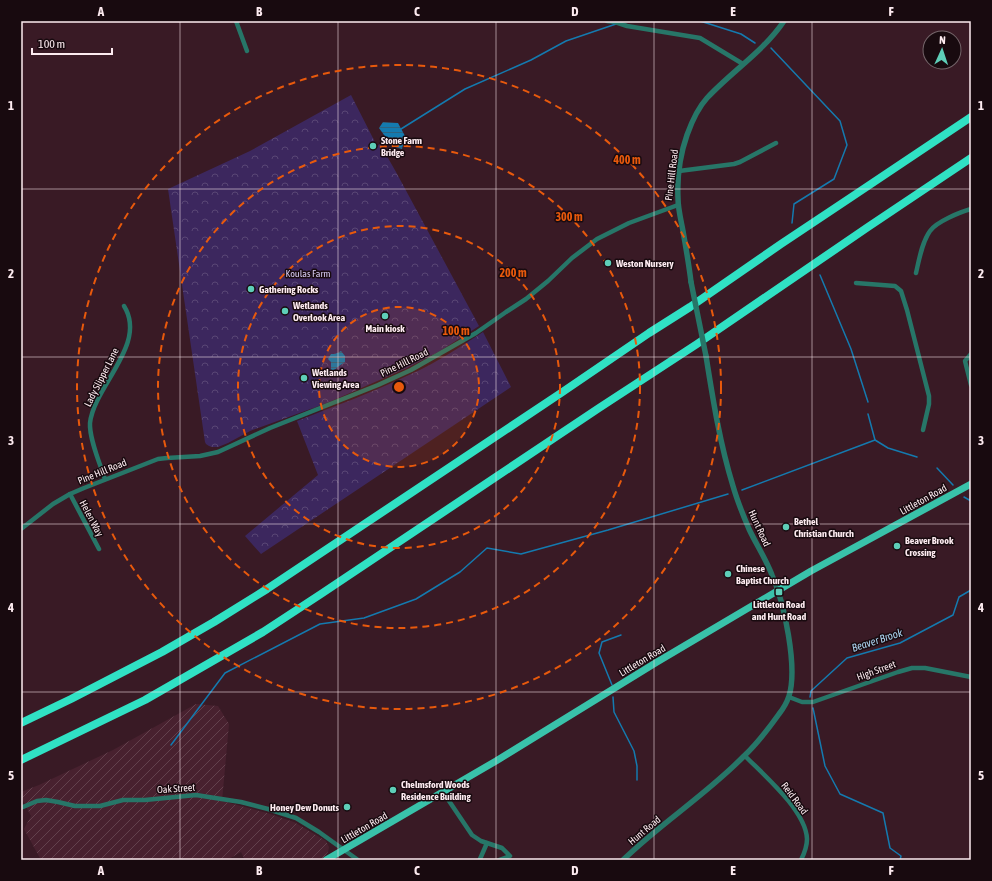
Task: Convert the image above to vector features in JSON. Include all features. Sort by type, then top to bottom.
[{"type":"highway","points":[[21,723],[155,656],[267,589],[690,307],[781,244],[971,117]]},
{"type":"highway","points":[[21,760],[146,700],[270,628],[697,344],[971,158]]},
{"type":"main road","name":"Littleton Road","points":[[326,860],[496,761],[778,590],[971,484]]},
{"type":"street","points":[[236,21],[247,51]]},
{"type":"street","points":[[607,21],[627,26],[700,38],[743,64]]},
{"type":"street","name":"Pine Hill Road","points":[[21,529],[53,504],[70,494],[105,479],[158,459],[200,456],[218,452],[270,428],[382,384],[418,367],[476,333],[526,299],[548,281],[572,258],[597,239],[629,223],[678,205],[680,159],[685,140],[699,108],[771,38],[784,21]]},
{"type":"street","points":[[679,171],[734,164],[776,143]]},
{"type":"street","name":"Hunt Road","points":[[622,860],[745,756],[780,714],[789,697],[792,676],[792,656],[778,590],[772,574],[748,527],[734,488],[722,446],[678,205]]},
{"type":"street","points":[[916,273],[924,244],[930,230],[954,215],[971,209]]},
{"type":"street","points":[[856,283],[895,286],[901,291],[908,310],[930,396],[923,430]]},
{"type":"street","name":"Lady Slipper Lane","points":[[105,479],[91,436],[90,422],[96,405],[121,358],[128,340],[130,322],[129,315],[124,306]]},
{"type":"street","points":[[971,354],[965,361],[971,385]]},
{"type":"street","name":"Helen Way","points":[[70,494],[99,549]]},
{"type":"street","name":"High Street","points":[[789,697],[802,702],[814,702],[912,668],[925,668],[971,677]]},
{"type":"street","name":"Reid Road","points":[[745,756],[778,789],[795,810],[804,825],[807,840],[805,851],[801,860]]},
{"type":"street","points":[[443,792],[472,835],[482,841],[502,848],[510,856],[499,860]]},
{"type":"street","name":"Oak Street","points":[[22,806],[37,801],[46,800],[75,806],[100,806],[123,800],[145,800],[196,795],[241,802],[296,818],[319,832],[358,860]]},
{"type":"street","points":[[480,860],[487,843]]},
{"type":"shaded area","points":[[196,704],[218,706],[229,724],[222,801],[294,822],[326,841],[329,847],[328,852],[324,857],[320,860],[245,860],[241,852],[227,860],[41,860],[24,829],[31,816],[21,797],[21,792],[113,750]]},
{"type":"green space","name":"Koulas Farm","points":[[351,95],[377,146],[380,144],[396,172],[479,326],[440,351],[407,368],[327,403],[250,431],[218,447],[209,446],[205,442],[168,189],[250,151]]},
{"type":"green space","points":[[483,332],[511,387],[261,554],[245,536],[318,475],[297,421],[369,393],[420,370]]},
{"type":"water","points":[[383,122],[398,123],[405,136],[402,149],[392,146],[379,128]]},
{"type":"water","points":[[341,351],[345,356],[345,362],[331,373],[331,362],[328,359],[331,354]]},
{"type":"waterway","points":[[700,21],[741,34],[755,43]]},
{"type":"waterway","points":[[401,129],[465,89],[531,60],[566,41],[616,24]]},
{"type":"waterway","points":[[771,48],[840,121],[847,145],[834,179],[794,204],[792,223]]},
{"type":"waterway","points":[[820,275],[851,349],[868,402]]},
{"type":"waterway","points":[[868,414],[875,440],[888,448],[917,457]]},
{"type":"waterway","points":[[742,490],[875,440]]},
{"type":"waterway","points":[[937,468],[953,485]]},
{"type":"waterway","points":[[171,745],[225,673],[320,624],[364,618],[416,599],[460,572],[487,548],[521,554],[728,494]]},
{"type":"waterway","points":[[964,497],[971,501]]},
{"type":"waterway","name":"Beaver Brook","points":[[810,697],[811,691],[847,658],[900,643],[953,615],[959,597],[971,590]]},
{"type":"waterway","points":[[612,685],[599,653],[602,642],[621,635]]},
{"type":"waterway","points":[[613,697],[614,712],[634,751],[637,766],[637,780]]},
{"type":"waterway","name":"Beaver Brook","points":[[813,708],[825,766],[840,794],[883,813],[890,848],[901,856],[900,860]]},
{"type":"place","name":"Stone Farm Bridge","points":[[373,146]]},
{"type":"place","name":"Weston Nursery","points":[[608,263]]},
{"type":"place","name":"Gathering Rocks","points":[[251,289]]},
{"type":"place","name":"Wetlands Overlook Area","points":[[285,311]]},
{"type":"place","name":"Main kiosk","points":[[385,316]]},
{"type":"place","name":"Wetlands Viewing Area","points":[[304,378]]},
{"type":"place","name":"Bethel Christian Church","points":[[786,527]]},
{"type":"place","name":"Beaver Brook Crossing","points":[[897,546]]},
{"type":"place","name":"Chinese Baptist Church","points":[[728,574]]},
{"type":"place","name":"Littleton Road and Hunt Road","points":[[779,592]]},
{"type":"place","name":"Chelmsford Woods Residence Building","points":[[393,790]]},
{"type":"place","name":"Honey Dew Donuts","points":[[347,807]]}]
